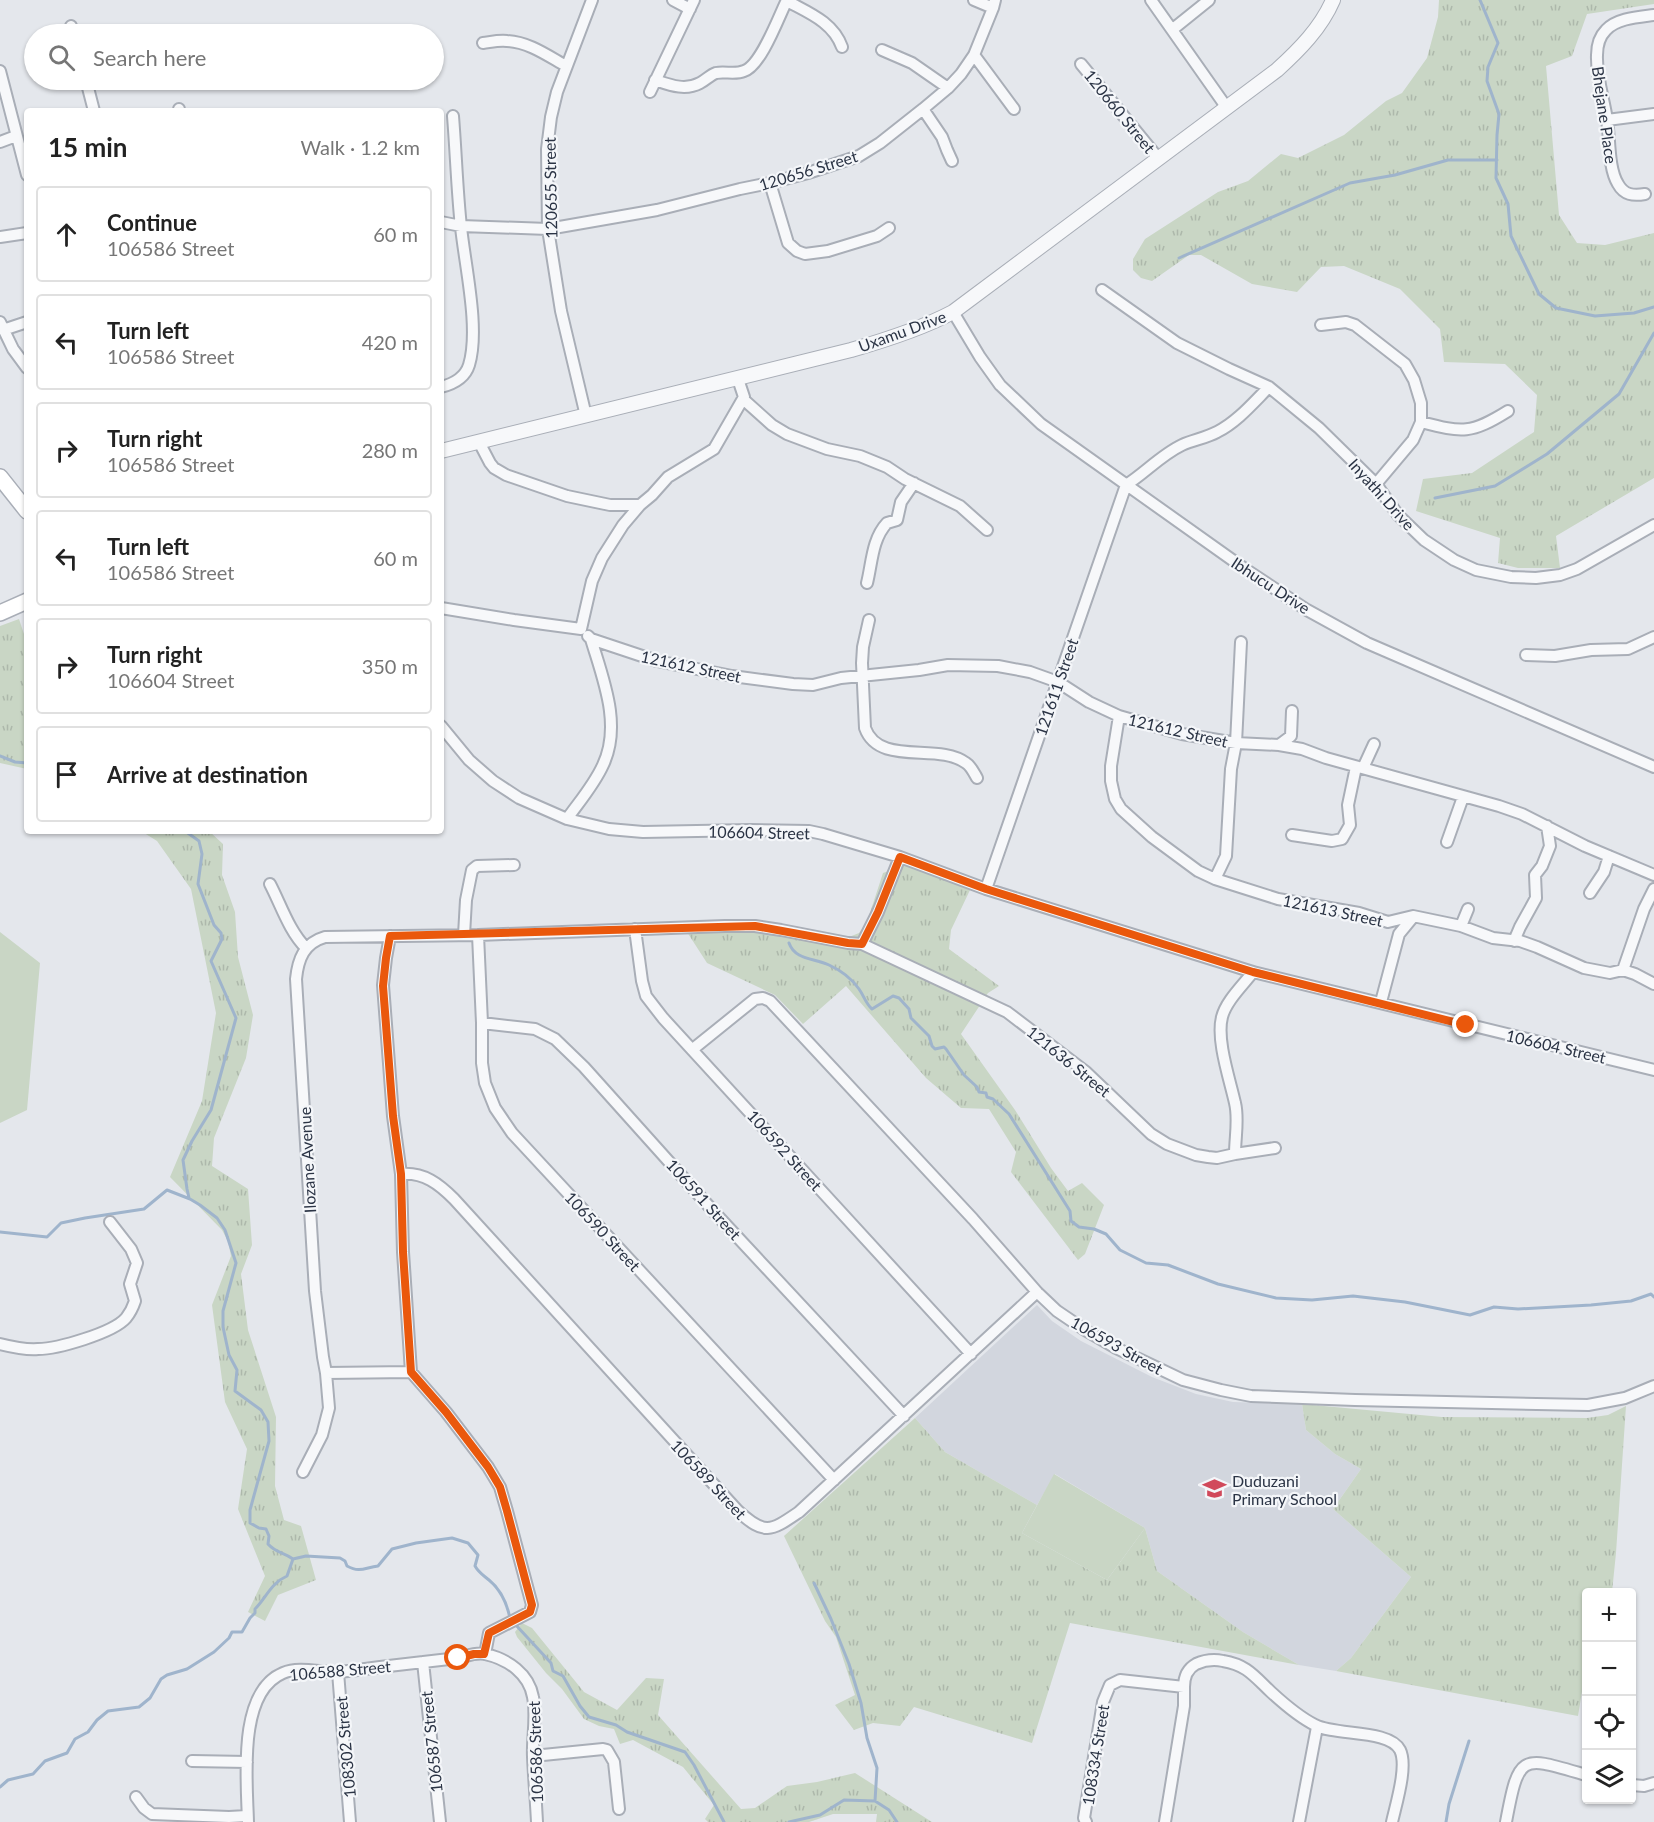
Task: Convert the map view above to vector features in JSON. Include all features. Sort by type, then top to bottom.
[{"type":"main road","points":[[0,477],[24,507]]},
{"type":"main road","points":[[0,613],[24,602]]},
{"type":"street","name":"120655 Street","points":[[586,416],[561,311],[548,229],[547,149],[557,92],[592,0]]},
{"type":"street","points":[[650,92],[692,4],[673,0]]},
{"type":"street","points":[[655,80],[678,88],[689,87],[697,85],[714,74],[749,69],[767,43],[787,0],[829,25],[839,38],[842,47]]},
{"type":"street","points":[[974,0],[994,4]]},
{"type":"street","points":[[1151,0],[1227,108]]},
{"type":"street","points":[[1173,29],[1209,0]]},
{"type":"street","name":"Uxamu Drive","points":[[444,450],[738,379],[885,340],[953,312],[1296,54],[1321,22],[1333,0]]},
{"type":"street","name":"120656 Street","points":[[444,223],[461,226],[548,229],[657,210],[771,183],[859,156],[880,143],[923,109],[961,74],[974,54],[994,4]]},
{"type":"street","name":"Bhejane Place","points":[[1645,194],[1635,196],[1628,194],[1616,182],[1597,57],[1598,43],[1606,29],[1627,19],[1654,15]]},
{"type":"street","points":[[483,43],[518,42],[566,66]]},
{"type":"street","points":[[882,50],[912,63],[948,88]]},
{"type":"street","points":[[974,54],[1014,109]]},
{"type":"street","name":"120660 Street","points":[[1081,64],[1158,159]]},
{"type":"street","points":[[0,71],[24,164]]},
{"type":"street","points":[[89,90],[93,108]]},
{"type":"street","points":[[923,109],[942,137],[952,161]]},
{"type":"street","points":[[1607,120],[1654,114]]},
{"type":"street","points":[[444,386],[463,376],[468,367],[472,341],[471,307],[461,226],[453,116]]},
{"type":"street","points":[[0,142],[16,136]]},
{"type":"street","points":[[771,183],[788,243],[797,251],[805,254],[828,251],[877,236],[889,228]]},
{"type":"street","points":[[0,237],[24,233]]},
{"type":"street","name":"Inyathi Drive","points":[[1102,290],[1177,343],[1269,387],[1318,428],[1376,484],[1398,515],[1424,540],[1476,570],[1511,577],[1536,578],[1560,575],[1577,568],[1654,525]]},
{"type":"street","name":"Ibhucu Drive","points":[[953,312],[1000,385],[1041,424],[1307,610],[1367,643],[1654,767]]},
{"type":"street","points":[[24,322],[2,326],[13,349],[24,364]]},
{"type":"street","points":[[1321,326],[1346,322],[1355,325],[1405,364],[1414,380],[1421,404],[1421,422],[1413,440],[1376,484]]},
{"type":"street","points":[[581,629],[592,581],[602,558],[623,525],[668,477],[714,449],[744,397],[738,379]]},
{"type":"street","points":[[1126,485],[1142,475],[1157,461],[1182,446],[1217,432],[1233,422],[1269,387]]},
{"type":"street","points":[[743,399],[772,425],[787,434],[827,449],[860,456],[886,467],[960,506],[987,530]]},
{"type":"street","points":[[1421,422],[1448,429],[1470,430],[1486,425],[1508,411]]},
{"type":"street","points":[[479,442],[494,468],[506,475],[567,496],[610,505],[640,505]]},
{"type":"street","points":[[867,583],[873,549],[880,532],[887,523],[897,520],[901,502],[914,483]]},
{"type":"street","name":"121611 Street","points":[[986,889],[1126,485]]},
{"type":"street","points":[[444,608],[581,629],[591,639],[610,712],[610,738],[608,752],[601,769],[567,819]]},
{"type":"street","points":[[869,620],[862,647],[865,728],[869,737],[890,750],[937,753],[955,758],[967,763],[977,778]]},
{"type":"street","points":[[1526,655],[1555,656],[1591,650],[1628,649],[1654,637]]},
{"type":"street","name":"121612 Street","points":[[591,639],[657,661],[732,676],[793,684],[813,685],[841,678],[948,665],[998,666],[1030,672],[1058,682],[1089,702],[1119,716],[1182,734],[1236,743],[1279,745],[1302,749],[1500,806],[1654,874]]},
{"type":"street","points":[[1215,879],[1226,856],[1231,769],[1236,743],[1241,642]]},
{"type":"street","points":[[1279,745],[1291,736],[1292,711]]},
{"type":"street","name":"121613 Street","points":[[1119,716],[1111,766],[1115,799],[1121,809],[1152,837],[1198,872],[1278,899],[1359,913],[1388,922],[1413,916],[1461,926],[1493,938],[1514,941],[1551,952],[1584,968],[1610,973],[1623,970],[1654,984]]},
{"type":"street","name":"106604 Street","points":[[444,730],[469,760],[493,781],[519,798],[567,819],[609,829],[643,832],[809,831],[851,841],[986,889],[1253,972],[1654,1070]]},
{"type":"street","points":[[1292,835],[1332,841],[1342,839],[1350,825],[1348,805],[1359,767],[1374,744]]},
{"type":"street","points":[[1447,842],[1463,797]]},
{"type":"street","points":[[1514,941],[1536,898],[1535,876],[1546,859],[1550,846],[1547,826]]},
{"type":"street","points":[[1590,893],[1604,872],[1609,856]]},
{"type":"street","points":[[270,884],[298,940],[306,948],[316,939],[325,937],[477,935],[755,926],[862,944],[878,912],[900,857]]},
{"type":"street","points":[[464,935],[466,900],[472,870],[477,866],[514,865]]},
{"type":"street","points":[[1623,970],[1644,909],[1654,889]]},
{"type":"street","points":[[1461,926],[1468,909]]},
{"type":"street","points":[[1380,1002],[1399,934],[1413,916]]},
{"type":"street","points":[[1388,922],[1399,934]]},
{"type":"street","name":"106592 Street","points":[[636,929],[646,996],[678,1035],[971,1354]]},
{"type":"street","name":"106590 Street","points":[[477,935],[482,1063],[485,1083],[495,1108],[512,1133],[834,1480]]},
{"type":"street","points":[[390,936],[383,986],[393,1116],[401,1174],[403,1252],[411,1372],[488,1467],[500,1487],[532,1605],[530,1612],[489,1633],[484,1654]]},
{"type":"street","name":"121636 Street","points":[[862,944],[1007,1012],[1086,1072],[1151,1134],[1167,1144],[1196,1155],[1217,1158],[1275,1148]]},
{"type":"street","name":"Ilozane Avenue","points":[[303,1472],[322,1435],[328,1408],[314,1270],[296,979],[300,958],[306,948]]},
{"type":"street","points":[[1235,1154],[1237,1117],[1220,1030],[1226,1006],[1253,972]]},
{"type":"street","name":"106593 Street","points":[[693,1049],[755,999],[770,1000],[973,1219],[1037,1292],[1057,1311],[1085,1330],[1183,1380],[1251,1396],[1588,1405],[1625,1398],[1654,1386]]},
{"type":"street","name":"106591 Street","points":[[482,1023],[535,1029],[555,1039],[584,1067],[715,1213],[904,1416]]},
{"type":"street","name":"106589 Street","points":[[401,1174],[409,1173],[425,1177],[442,1187],[738,1511],[751,1524],[760,1528],[768,1529],[781,1525],[799,1512],[1037,1292]]},
{"type":"street","points":[[0,1344],[23,1349],[58,1346],[105,1332],[126,1318],[135,1301],[130,1284],[137,1263],[131,1249],[110,1222]]},
{"type":"street","points":[[326,1373],[411,1372]]},
{"type":"street","name":"106588 Street","points":[[247,1819],[247,1762],[250,1725],[256,1701],[272,1679],[297,1670],[338,1672],[484,1654]]},
{"type":"street","name":"106586 Street","points":[[484,1654],[508,1662],[530,1684],[534,1700],[532,1756],[537,1822]]},
{"type":"street","points":[[1165,1822],[1184,1706],[1184,1678],[1190,1668],[1213,1659],[1243,1666],[1289,1708],[1317,1726],[1387,1739],[1399,1749],[1402,1769],[1392,1822]]},
{"type":"street","name":"106587 Street","points":[[423,1662],[440,1822]]},
{"type":"street","name":"108302 Street","points":[[338,1672],[350,1822]]},
{"type":"street","name":"108334 Street","points":[[1086,1822],[1084,1818],[1101,1710],[1110,1685],[1120,1680],[1184,1687]]},
{"type":"street","points":[[1299,1822],[1317,1726]]},
{"type":"street","points":[[532,1756],[607,1750],[614,1762],[619,1809]]},
{"type":"street","points":[[192,1761],[247,1762]]},
{"type":"street","points":[[1506,1822],[1515,1780],[1524,1766],[1536,1762],[1582,1774]]},
{"type":"street","points":[[1636,1785],[1654,1783]]},
{"type":"street","points":[[136,1797],[152,1814],[247,1819]]},
{"type":"shaded area","name":"Duduzani Primary School","points":[[1037,1305],[1052,1321],[1081,1341],[1152,1377],[1196,1394],[1233,1402],[1302,1404],[1306,1430],[1335,1454],[1361,1469],[1333,1509],[1411,1577],[1351,1658],[1336,1671],[1299,1665],[1243,1632],[1157,1571],[1145,1528],[1055,1474],[1037,1505],[945,1452],[915,1418]]},
{"type":"green space","points":[[1439,0],[1654,0],[1654,4],[1587,14],[1572,56],[1546,66],[1559,215],[1577,243],[1605,245],[1654,233],[1654,478],[1556,536],[1560,568],[1518,568],[1498,563],[1500,538],[1416,511],[1423,479],[1472,473],[1534,432],[1537,395],[1505,364],[1444,362],[1440,329],[1400,289],[1344,266],[1321,267],[1297,292],[1252,284],[1201,255],[1189,255],[1152,281],[1141,278],[1133,270],[1133,259],[1145,239],[1218,192],[1248,181],[1281,154],[1298,158],[1344,135],[1386,101],[1402,93],[1427,58],[1438,17]]},
{"type":"green space","points":[[19,619],[24,634],[24,768],[0,763],[0,626]]},
{"type":"green space","points":[[146,834],[212,834],[223,844],[222,875],[235,912],[238,957],[253,1015],[246,1058],[214,1138],[212,1166],[248,1189],[252,1245],[241,1274],[248,1330],[276,1417],[275,1486],[284,1520],[301,1526],[316,1580],[278,1595],[265,1621],[248,1612],[265,1576],[238,1509],[247,1449],[225,1402],[212,1305],[231,1256],[228,1241],[222,1230],[170,1177],[202,1101],[216,1013],[191,889],[157,841]]},
{"type":"green space","points":[[906,865],[970,890],[951,930],[949,949],[999,986],[988,993],[961,1034],[1015,1110],[1068,1191],[1082,1183],[1104,1205],[1085,1254],[1078,1260],[1011,1172],[1016,1152],[989,1109],[961,1108],[926,1078],[846,986],[803,1024],[775,995],[707,963],[687,932],[684,922],[755,920],[849,937],[859,933],[867,922],[883,873]]},
{"type":"green space","points":[[0,932],[40,963],[27,1110],[0,1123]]},
{"type":"green space","points":[[1302,1404],[1442,1417],[1587,1418],[1608,1415],[1626,1406],[1612,1588],[1582,1588],[1582,1692],[1578,1716],[1336,1671],[1351,1658],[1411,1577],[1333,1509],[1361,1469],[1335,1454],[1306,1430]]},
{"type":"green space","points":[[915,1418],[945,1452],[1037,1505],[1022,1533],[1107,1580],[1145,1528],[1157,1571],[1243,1632],[1299,1665],[1070,1623],[1032,1743],[914,1707],[900,1726],[873,1723],[854,1730],[835,1705],[855,1695],[836,1637],[825,1621],[784,1536]]},
{"type":"green space","points":[[1054,1474],[1145,1528],[1107,1580],[1022,1533]]},
{"type":"green space","points":[[522,1623],[532,1628],[584,1692],[617,1710],[646,1678],[664,1679],[658,1715],[741,1809],[755,1808],[787,1786],[855,1773],[932,1822],[876,1822],[877,1814],[833,1814],[809,1822],[708,1822],[705,1819],[714,1805],[683,1767],[633,1740],[620,1744],[614,1729],[599,1726],[584,1719],[562,1689],[517,1637],[515,1632]]},
{"type":"waterway","points":[[1480,0],[1498,43],[1488,67],[1487,81],[1499,114],[1496,178],[1508,204],[1511,236],[1539,294],[1556,308],[1595,316],[1634,313],[1654,307]]},
{"type":"waterway","points":[[1179,258],[1350,183],[1395,175],[1448,160],[1497,160]]},
{"type":"waterway","points":[[1435,498],[1495,486],[1547,454],[1619,394],[1654,333]]},
{"type":"waterway","points":[[0,756],[24,763]]},
{"type":"waterway","points":[[189,834],[199,841],[202,854],[198,884],[214,925],[221,933],[222,939],[211,961],[236,1018],[211,1110],[183,1160],[189,1198]]},
{"type":"waterway","points":[[789,943],[800,956],[829,965],[846,975],[856,985],[872,1009],[893,996],[899,998],[909,1009],[911,1018],[929,1036],[932,1046],[935,1049],[944,1047],[979,1092],[986,1093],[987,1097],[993,1099],[1009,1114],[1070,1211],[1071,1221],[1079,1227],[1094,1229],[1106,1234],[1120,1250],[1146,1263],[1168,1265],[1218,1284],[1276,1298],[1312,1300],[1353,1296],[1405,1302],[1470,1315],[1494,1307],[1518,1309],[1591,1305],[1631,1301],[1651,1294],[1654,1297]]},
{"type":"waterway","points":[[0,1232],[47,1237],[61,1223],[144,1209],[167,1190],[200,1205],[217,1218],[225,1230],[236,1263],[223,1311],[223,1327],[229,1355],[237,1370],[235,1391],[261,1410],[268,1422],[269,1441],[250,1510],[250,1523],[266,1529],[269,1536],[268,1544],[293,1559],[306,1556],[340,1558],[347,1566],[359,1570],[378,1566],[392,1549],[416,1543],[452,1538],[468,1543],[478,1555],[475,1566],[500,1592],[510,1618]]},
{"type":"waterway","points":[[0,1787],[8,1780],[33,1774],[45,1761],[67,1753],[75,1739],[88,1732],[108,1711],[139,1707],[150,1698],[161,1679],[187,1669],[214,1652],[232,1632],[242,1632],[269,1591],[287,1576],[293,1559]]},
{"type":"waterway","points":[[814,1583],[849,1664],[861,1703],[867,1738],[877,1768],[875,1801]]},
{"type":"waterway","points":[[514,1623],[551,1663],[553,1671],[563,1676],[589,1717],[685,1752],[724,1822]]},
{"type":"waterway","points":[[1446,1822],[1449,1804],[1469,1741]]},
{"type":"waterway","points":[[789,1822],[820,1815],[844,1800],[875,1801],[889,1810],[897,1822]]},
{"type":"place","name":"Duduzani Primary School","points":[[1214,1489]]},
{"type":"route","points":[[458,1658],[484,1654],[489,1633],[530,1612],[532,1605],[500,1487],[488,1467],[446,1412],[411,1372],[403,1252],[401,1174],[393,1116],[383,986],[390,936],[755,926],[862,944],[878,912],[900,857],[986,889],[1253,972],[1466,1025]]}]
